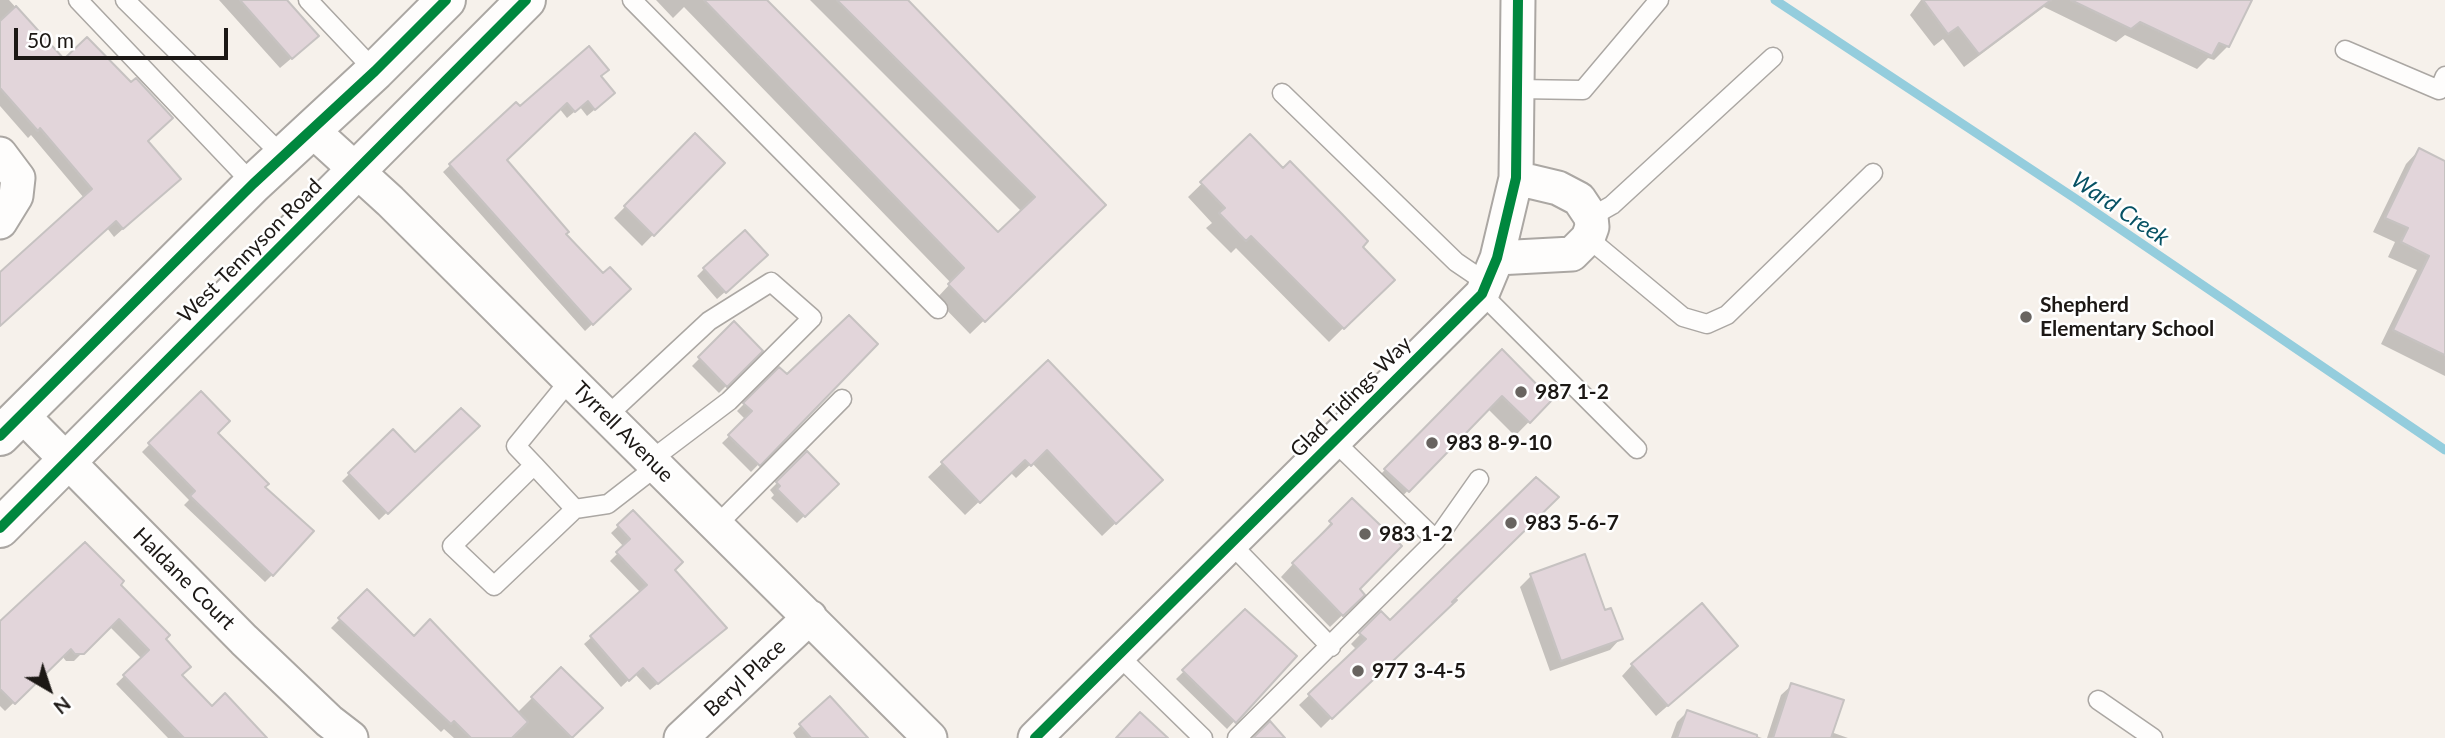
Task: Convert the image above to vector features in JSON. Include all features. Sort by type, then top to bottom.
[{"type":"main road","name":"West Tennyson Road","points":[[11,425],[253,184],[376,71],[446,0]]},
{"type":"main road","name":"West Tennyson Road","points":[[0,528],[526,0]]},
{"type":"street","points":[[1489,278],[1516,178],[1518,0]]},
{"type":"street","name":"Tyrrell Avenue","points":[[312,130],[357,169],[930,738]]},
{"type":"street","points":[[0,154],[18,178],[16,196],[0,222]]},
{"type":"street","points":[[1489,278],[1572,254],[1589,227],[1579,199],[1558,188],[1516,178]]},
{"type":"street","name":"Glad Tidings Way","points":[[1035,738],[1334,441],[1489,278]]},
{"type":"street","name":"Haldane Court","points":[[11,425],[68,462],[244,640],[329,721],[351,738]]},
{"type":"street","name":"Beryl Place","points":[[681,738],[810,617]]},
{"type":"lane","points":[[78,0],[253,184]]},
{"type":"lane","points":[[125,0],[283,156]]},
{"type":"lane","points":[[308,0],[376,71]]},
{"type":"lane","points":[[632,0],[938,309]]},
{"type":"lane","points":[[1517,89],[1583,90],[1659,0]]},
{"type":"lane","points":[[2345,50],[2443,86]]},
{"type":"lane","points":[[1773,57],[1589,227],[1683,317],[1707,324],[1727,315],[1873,173]]},
{"type":"lane","points":[[1282,93],[1456,262],[1489,278],[1637,449]]},
{"type":"lane","points":[[534,465],[452,545],[494,586],[575,509],[608,504],[729,401],[812,318],[771,282],[709,321],[607,416]]},
{"type":"lane","points":[[570,380],[516,446],[575,509]]},
{"type":"lane","points":[[717,526],[842,399]]},
{"type":"lane","points":[[1334,441],[1436,540]]},
{"type":"lane","points":[[1237,738],[1436,540],[1479,479]]},
{"type":"lane","points":[[1231,544],[1331,647]]},
{"type":"lane","points":[[1118,655],[1203,738]]},
{"type":"lane","points":[[2098,700],[2152,738]]},
{"type":"building","points":[[240,0],[287,0],[319,36],[292,59]]},
{"type":"building","points":[[704,0],[767,0],[998,232],[1035,197],[837,0],[908,0],[1106,205],[985,322],[948,284],[964,268]]},
{"type":"building","points":[[1923,0],[2051,0],[1979,54],[1958,27],[1948,34]]},
{"type":"building","points":[[2071,0],[2252,0],[2229,47],[2219,43],[2212,56],[2140,22],[2131,29]]},
{"type":"building","points":[[16,6],[64,59],[87,37],[131,82],[136,78],[173,118],[148,141],[181,179],[123,229],[116,221],[0,326],[0,272],[92,189],[40,128],[38,131],[0,88],[0,21]]},
{"type":"building","points":[[589,46],[609,70],[601,76],[615,93],[595,110],[588,101],[575,112],[567,103],[507,160],[569,232],[566,234],[603,273],[610,267],[631,289],[593,325],[449,164],[516,102],[520,106]]},
{"type":"building","points":[[695,133],[725,163],[654,236],[624,206]]},
{"type":"building","points":[[1250,134],[1283,168],[1290,161],[1368,241],[1363,247],[1395,280],[1344,329],[1251,236],[1246,241],[1219,213],[1225,208],[1200,182]]},
{"type":"building","points":[[2419,148],[2445,161],[2445,355],[2393,330],[2429,256],[2401,242],[2408,228],[2385,218]]},
{"type":"building","points":[[745,230],[768,255],[726,293],[703,268]]},
{"type":"building","points":[[849,315],[878,344],[760,466],[728,435],[752,411],[743,403],[779,367],[787,374]]},
{"type":"building","points":[[734,321],[763,351],[727,387],[698,357]]},
{"type":"building","points":[[1502,349],[1552,400],[1530,423],[1502,396],[1409,492],[1384,469]]},
{"type":"building","points":[[1048,360],[1163,480],[1116,524],[1047,450],[1031,466],[1025,460],[980,503],[941,462]]},
{"type":"building","points":[[201,391],[230,421],[218,433],[269,484],[265,487],[314,531],[273,576],[190,496],[195,491],[148,443]]},
{"type":"building","points":[[461,408],[480,426],[388,514],[348,473],[393,429],[415,452]]},
{"type":"building","points":[[807,451],[839,484],[805,517],[777,489],[780,486],[776,482]]},
{"type":"building","points":[[1536,477],[1559,497],[1452,602],[1457,600],[1332,719],[1308,694],[1366,639],[1359,633],[1381,611],[1390,620]]},
{"type":"building","points":[[1352,498],[1402,546],[1360,589],[1365,595],[1343,616],[1292,563],[1332,524],[1329,521]]},
{"type":"building","points":[[633,510],[683,562],[675,570],[727,628],[658,684],[643,668],[629,681],[590,636],[647,585],[616,552],[630,539],[617,525]]},
{"type":"building","points":[[85,542],[124,581],[121,585],[170,635],[166,639],[191,667],[182,675],[212,706],[225,693],[267,738],[184,738],[123,675],[149,650],[119,619],[84,654],[75,654],[71,649],[15,704],[0,689],[0,621]]},
{"type":"building","points":[[1585,554],[1605,610],[1611,608],[1623,639],[1561,661],[1530,574]]},
{"type":"building","points":[[367,589],[414,636],[430,619],[528,722],[512,738],[471,738],[454,721],[451,724],[338,618]]},
{"type":"building","points":[[1702,603],[1738,646],[1668,706],[1631,664]]},
{"type":"building","points":[[1245,609],[1297,656],[1236,723],[1182,670]]},
{"type":"building","points":[[561,667],[603,708],[572,738],[531,697]]},
{"type":"building","points":[[1791,683],[1844,700],[1831,738],[1773,738]]},
{"type":"building","points":[[830,696],[868,738],[811,738],[799,724]]},
{"type":"building","points":[[1687,710],[1757,735],[1757,738],[1677,738]]},
{"type":"building","points":[[1140,712],[1168,738],[1116,738]]},
{"type":"building","points":[[1270,721],[1285,738],[1253,738]]},
{"type":"waterway","name":"Ward Creek","points":[[1775,0],[2076,199],[2445,450]]},
{"type":"cycle path","points":[[0,436],[253,184],[375,71],[446,0]]},
{"type":"cycle path","points":[[0,528],[526,0]]},
{"type":"cycle path","points":[[1035,738],[1482,294],[1497,258],[1516,178],[1518,0]]},
{"type":"place","name":"Shepherd Elementary School","points":[[2026,317]]},
{"type":"place","name":"987 1-2","points":[[1521,392]]},
{"type":"place","name":"983 8-9-10","points":[[1432,443]]},
{"type":"place","name":"983 5-6-7","points":[[1511,523]]},
{"type":"place","name":"983 1-2","points":[[1365,534]]},
{"type":"place","name":"977 3-4-5","points":[[1358,671]]}]
